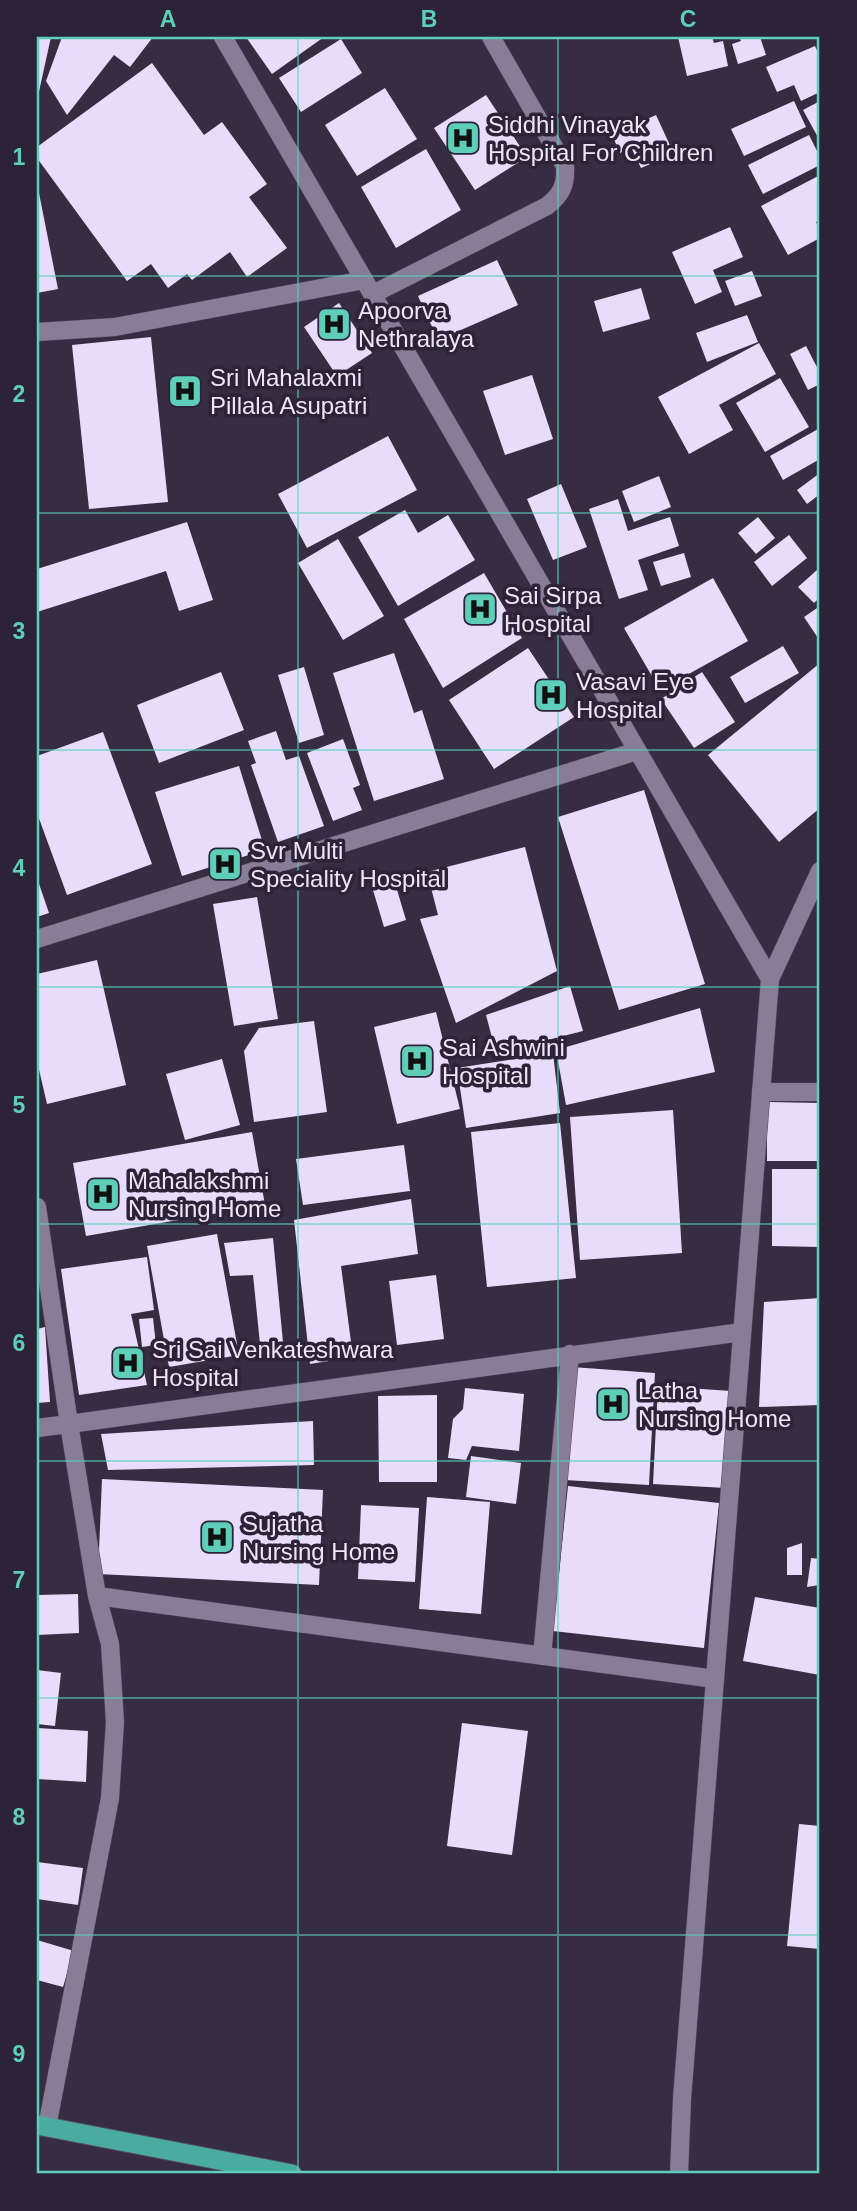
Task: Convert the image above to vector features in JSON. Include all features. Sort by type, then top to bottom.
[{"type":"highway","points":[[42,2126],[292,2174]]},
{"type":"street","points":[[223,37],[770,979]]},
{"type":"street","points":[[37,332],[115,327],[368,287],[547,206],[560,196],[566,181],[565,166],[491,37]]},
{"type":"street","points":[[37,939],[637,751]]},
{"type":"street","points":[[679,2174],[682,2099],[770,979],[820,872]]},
{"type":"street","points":[[761,1092],[820,1092]]},
{"type":"street","points":[[37,1207],[97,1595],[110,1644],[115,1722],[110,1798],[42,2126]]},
{"type":"street","points":[[37,1428],[743,1332]]},
{"type":"street","points":[[542,1656],[570,1354]]},
{"type":"street","points":[[97,1595],[715,1679]]},
{"type":"building","points":[[37,37],[51,37],[38,96],[37,95]]},
{"type":"building","points":[[62,37],[153,37],[130,67],[114,55],[67,115],[46,81]]},
{"type":"building","points":[[246,37],[324,37],[272,74]]},
{"type":"building","points":[[678,37],[712,37],[714,43],[723,41],[728,66],[687,76]]},
{"type":"building","points":[[739,37],[760,37],[766,55],[738,64],[732,44],[741,41]]},
{"type":"building","points":[[341,39],[362,73],[301,112],[279,78]]},
{"type":"building","points":[[815,46],[820,57],[820,92],[801,101],[794,85],[777,92],[766,67]]},
{"type":"building","points":[[152,63],[204,135],[222,122],[267,184],[249,197],[287,248],[247,277],[230,252],[192,280],[187,274],[168,288],[151,264],[127,281],[37,158],[37,147]]},
{"type":"building","points":[[385,88],[417,139],[357,176],[325,125]]},
{"type":"building","points":[[486,95],[527,157],[475,190],[434,128]]},
{"type":"building","points":[[794,101],[806,127],[744,156],[731,129]]},
{"type":"building","points":[[820,101],[820,141],[803,110]]},
{"type":"building","points":[[656,115],[674,154],[641,168],[631,147],[620,153],[612,135]]},
{"type":"building","points":[[809,135],[820,157],[820,165],[763,194],[748,165]]},
{"type":"building","points":[[426,149],[461,210],[396,248],[361,187]]},
{"type":"building","points":[[820,175],[820,220],[816,222],[820,238],[788,255],[761,206]]},
{"type":"building","points":[[37,183],[58,289],[37,293]]},
{"type":"building","points":[[730,227],[743,257],[713,270],[722,292],[695,304],[672,252]]},
{"type":"building","points":[[497,260],[518,305],[438,340],[418,296]]},
{"type":"building","points":[[752,271],[762,296],[735,306],[725,281]]},
{"type":"building","points":[[641,288],[650,319],[603,332],[594,301]]},
{"type":"building","points":[[339,303],[372,353],[337,376],[304,327]]},
{"type":"building","points":[[747,315],[758,342],[707,362],[696,333]]},
{"type":"building","points":[[151,337],[168,502],[89,509],[72,345]]},
{"type":"building","points":[[759,343],[776,374],[719,405],[733,430],[689,454],[658,397]]},
{"type":"building","points":[[806,346],[820,373],[820,384],[808,390],[790,354]]},
{"type":"building","points":[[532,375],[553,439],[505,455],[483,391]]},
{"type":"building","points":[[780,378],[809,427],[765,452],[736,403]]},
{"type":"building","points":[[820,428],[820,459],[783,480],[770,456]]},
{"type":"building","points":[[388,436],[417,490],[307,548],[278,494]]},
{"type":"building","points":[[820,473],[820,494],[807,504],[797,490]]},
{"type":"building","points":[[659,476],[671,507],[634,522],[622,491]]},
{"type":"building","points":[[561,484],[587,547],[553,560],[527,499]]},
{"type":"building","points":[[618,499],[628,531],[670,517],[679,546],[638,560],[648,590],[619,599],[589,509]]},
{"type":"building","points":[[405,510],[418,533],[448,515],[475,560],[398,606],[358,537]]},
{"type":"building","points":[[758,517],[775,538],[756,554],[738,533]]},
{"type":"building","points":[[187,522],[213,600],[179,611],[166,571],[37,612],[37,569]]},
{"type":"building","points":[[789,535],[807,558],[772,586],[754,562]]},
{"type":"building","points":[[338,539],[384,616],[343,640],[298,563]]},
{"type":"building","points":[[684,553],[691,577],[661,586],[653,562]]},
{"type":"building","points":[[817,570],[820,574],[820,597],[814,603],[798,587]]},
{"type":"building","points":[[484,573],[522,638],[443,688],[404,619]]},
{"type":"building","points":[[713,578],[748,641],[660,690],[624,628]]},
{"type":"building","points":[[820,606],[820,641],[804,617]]},
{"type":"building","points":[[783,646],[799,673],[745,703],[730,677]]},
{"type":"building","points":[[528,648],[574,717],[494,769],[449,700]]},
{"type":"building","points":[[394,653],[414,713],[422,710],[444,779],[374,801],[333,673]]},
{"type":"building","points":[[820,663],[820,808],[779,842],[708,755]]},
{"type":"building","points":[[304,667],[324,735],[299,743],[278,675]]},
{"type":"building","points":[[221,672],[244,730],[159,763],[137,705]]},
{"type":"building","points":[[702,672],[735,722],[694,748],[661,699]]},
{"type":"building","points":[[276,731],[286,760],[299,756],[324,826],[278,842],[251,765],[256,763],[248,741]]},
{"type":"building","points":[[103,732],[152,864],[67,895],[37,813],[37,756]]},
{"type":"building","points":[[343,739],[360,785],[353,788],[362,810],[333,821],[307,753]]},
{"type":"building","points":[[239,766],[265,850],[182,876],[155,792]]},
{"type":"building","points":[[644,790],[705,984],[619,1010],[558,817]]},
{"type":"building","points":[[525,847],[557,971],[456,1023],[420,919],[438,915],[427,872]]},
{"type":"building","points":[[392,873],[406,920],[384,927],[370,880]]},
{"type":"building","points":[[37,878],[49,913],[37,917]]},
{"type":"building","points":[[257,897],[278,1019],[234,1026],[213,904]]},
{"type":"building","points":[[97,960],[126,1085],[47,1104],[37,1061],[37,974]]},
{"type":"building","points":[[570,986],[583,1031],[496,1053],[486,1015]]},
{"type":"building","points":[[700,1008],[715,1072],[566,1105],[556,1050]]},
{"type":"building","points":[[436,1012],[460,1109],[397,1124],[374,1027]]},
{"type":"building","points":[[314,1021],[327,1112],[254,1122],[244,1051],[259,1028]]},
{"type":"building","points":[[553,1053],[560,1113],[466,1128],[457,1068]]},
{"type":"building","points":[[222,1059],[240,1125],[185,1140],[166,1074]]},
{"type":"building","points":[[767,1102],[820,1103],[820,1161],[767,1161]]},
{"type":"building","points":[[673,1110],[682,1253],[580,1260],[570,1117]]},
{"type":"building","points":[[560,1123],[576,1278],[487,1287],[471,1132]]},
{"type":"building","points":[[252,1132],[265,1205],[86,1236],[73,1163]]},
{"type":"building","points":[[404,1145],[410,1191],[303,1205],[296,1159]]},
{"type":"building","points":[[772,1169],[820,1169],[820,1247],[772,1246]]},
{"type":"building","points":[[411,1199],[418,1254],[341,1266],[353,1357],[310,1364],[294,1220]]},
{"type":"building","points":[[217,1234],[239,1355],[169,1367],[147,1246]]},
{"type":"building","points":[[273,1238],[283,1342],[260,1344],[253,1275],[230,1276],[224,1243]]},
{"type":"building","points":[[147,1257],[154,1310],[131,1314],[147,1385],[79,1395],[61,1269]]},
{"type":"building","points":[[436,1275],[444,1339],[397,1345],[389,1281]]},
{"type":"building","points":[[820,1298],[820,1405],[759,1407],[764,1302]]},
{"type":"building","points":[[153,1318],[156,1345],[142,1347],[139,1319]]},
{"type":"building","points":[[45,1327],[50,1402],[37,1403],[37,1329]]},
{"type":"building","points":[[572,1367],[655,1373],[649,1485],[565,1480]]},
{"type":"building","points":[[658,1386],[731,1391],[726,1488],[653,1484]]},
{"type":"building","points":[[465,1388],[524,1394],[519,1451],[472,1446],[466,1460],[448,1458],[453,1419],[463,1409]]},
{"type":"building","points":[[437,1395],[437,1482],[379,1482],[378,1396]]},
{"type":"building","points":[[313,1421],[314,1465],[108,1470],[101,1434]]},
{"type":"building","points":[[471,1456],[521,1463],[516,1504],[466,1497]]},
{"type":"building","points":[[102,1479],[323,1490],[319,1585],[98,1574]]},
{"type":"building","points":[[568,1486],[719,1503],[704,1648],[553,1631]]},
{"type":"building","points":[[427,1497],[490,1502],[481,1614],[419,1609]]},
{"type":"building","points":[[361,1505],[419,1508],[415,1582],[358,1579]]},
{"type":"building","points":[[802,1543],[802,1575],[787,1575],[787,1548]]},
{"type":"building","points":[[811,1558],[820,1559],[819,1585],[807,1587]]},
{"type":"building","points":[[78,1594],[79,1633],[37,1635],[37,1595]]},
{"type":"building","points":[[755,1597],[820,1608],[820,1675],[743,1661]]},
{"type":"building","points":[[37,1670],[61,1673],[55,1726],[37,1724]]},
{"type":"building","points":[[462,1723],[528,1731],[512,1855],[447,1846]]},
{"type":"building","points":[[37,1728],[88,1731],[86,1782],[37,1779]]},
{"type":"building","points":[[799,1824],[820,1826],[820,1949],[787,1946]]},
{"type":"building","points":[[37,1862],[83,1868],[78,1905],[37,1899]]},
{"type":"building","points":[[37,1940],[74,1951],[63,1987],[37,1980]]},
{"type":"place","name":"Siddhi Vinayak Hospital For Children","points":[[463,138]]},
{"type":"place","name":"Apoorva Nethralaya","points":[[334,324]]},
{"type":"place","name":"Sri Mahalaxmi Pillala Asupatri","points":[[185,391]]},
{"type":"place","name":"Sai Sirpa Hospital","points":[[480,609]]},
{"type":"place","name":"Vasavi Eye Hospital","points":[[551,695]]},
{"type":"place","name":"Svr Multi Speciality Hospital","points":[[225,864]]},
{"type":"place","name":"Sai Ashwini Hospital","points":[[417,1061]]},
{"type":"place","name":"Mahalakshmi Nursing Home","points":[[103,1194]]},
{"type":"place","name":"Sri Sai Venkateshwara Hospital","points":[[128,1363]]},
{"type":"place","name":"Latha Nursing Home","points":[[613,1404]]},
{"type":"place","name":"Sujatha Nursing Home","points":[[217,1537]]}]
